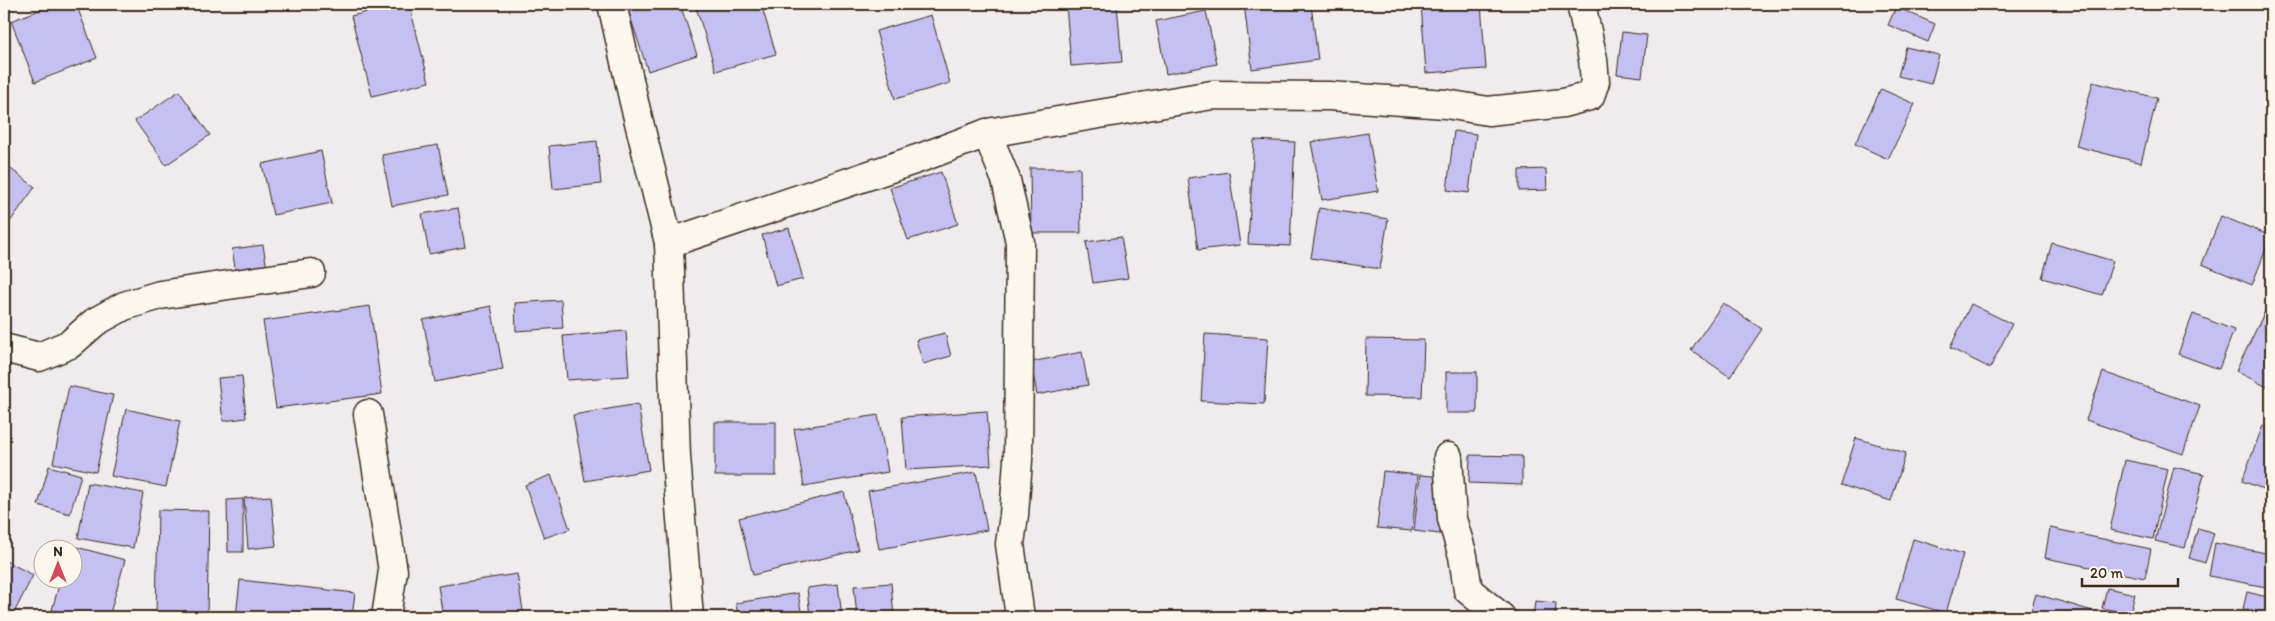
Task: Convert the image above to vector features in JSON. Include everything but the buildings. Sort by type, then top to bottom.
[{"type":"street","points":[[612,4],[669,243],[676,457],[689,617]]},
{"type":"street","points":[[669,243],[920,158],[987,133],[1212,95],[1330,96],[1446,104],[1488,111],[1563,103],[1590,96],[1595,82],[1593,59],[1581,4]]},
{"type":"street","points":[[987,133],[1006,180],[1020,242],[1018,460],[1010,544],[1020,617]]},
{"type":"street","points":[[4,348],[39,357],[70,344],[95,322],[124,306],[160,295],[311,273]]},
{"type":"street","points":[[368,414],[382,509],[394,571],[386,617]]},
{"type":"street","points":[[1448,457],[1452,519],[1463,556],[1468,590],[1501,617]]}]
